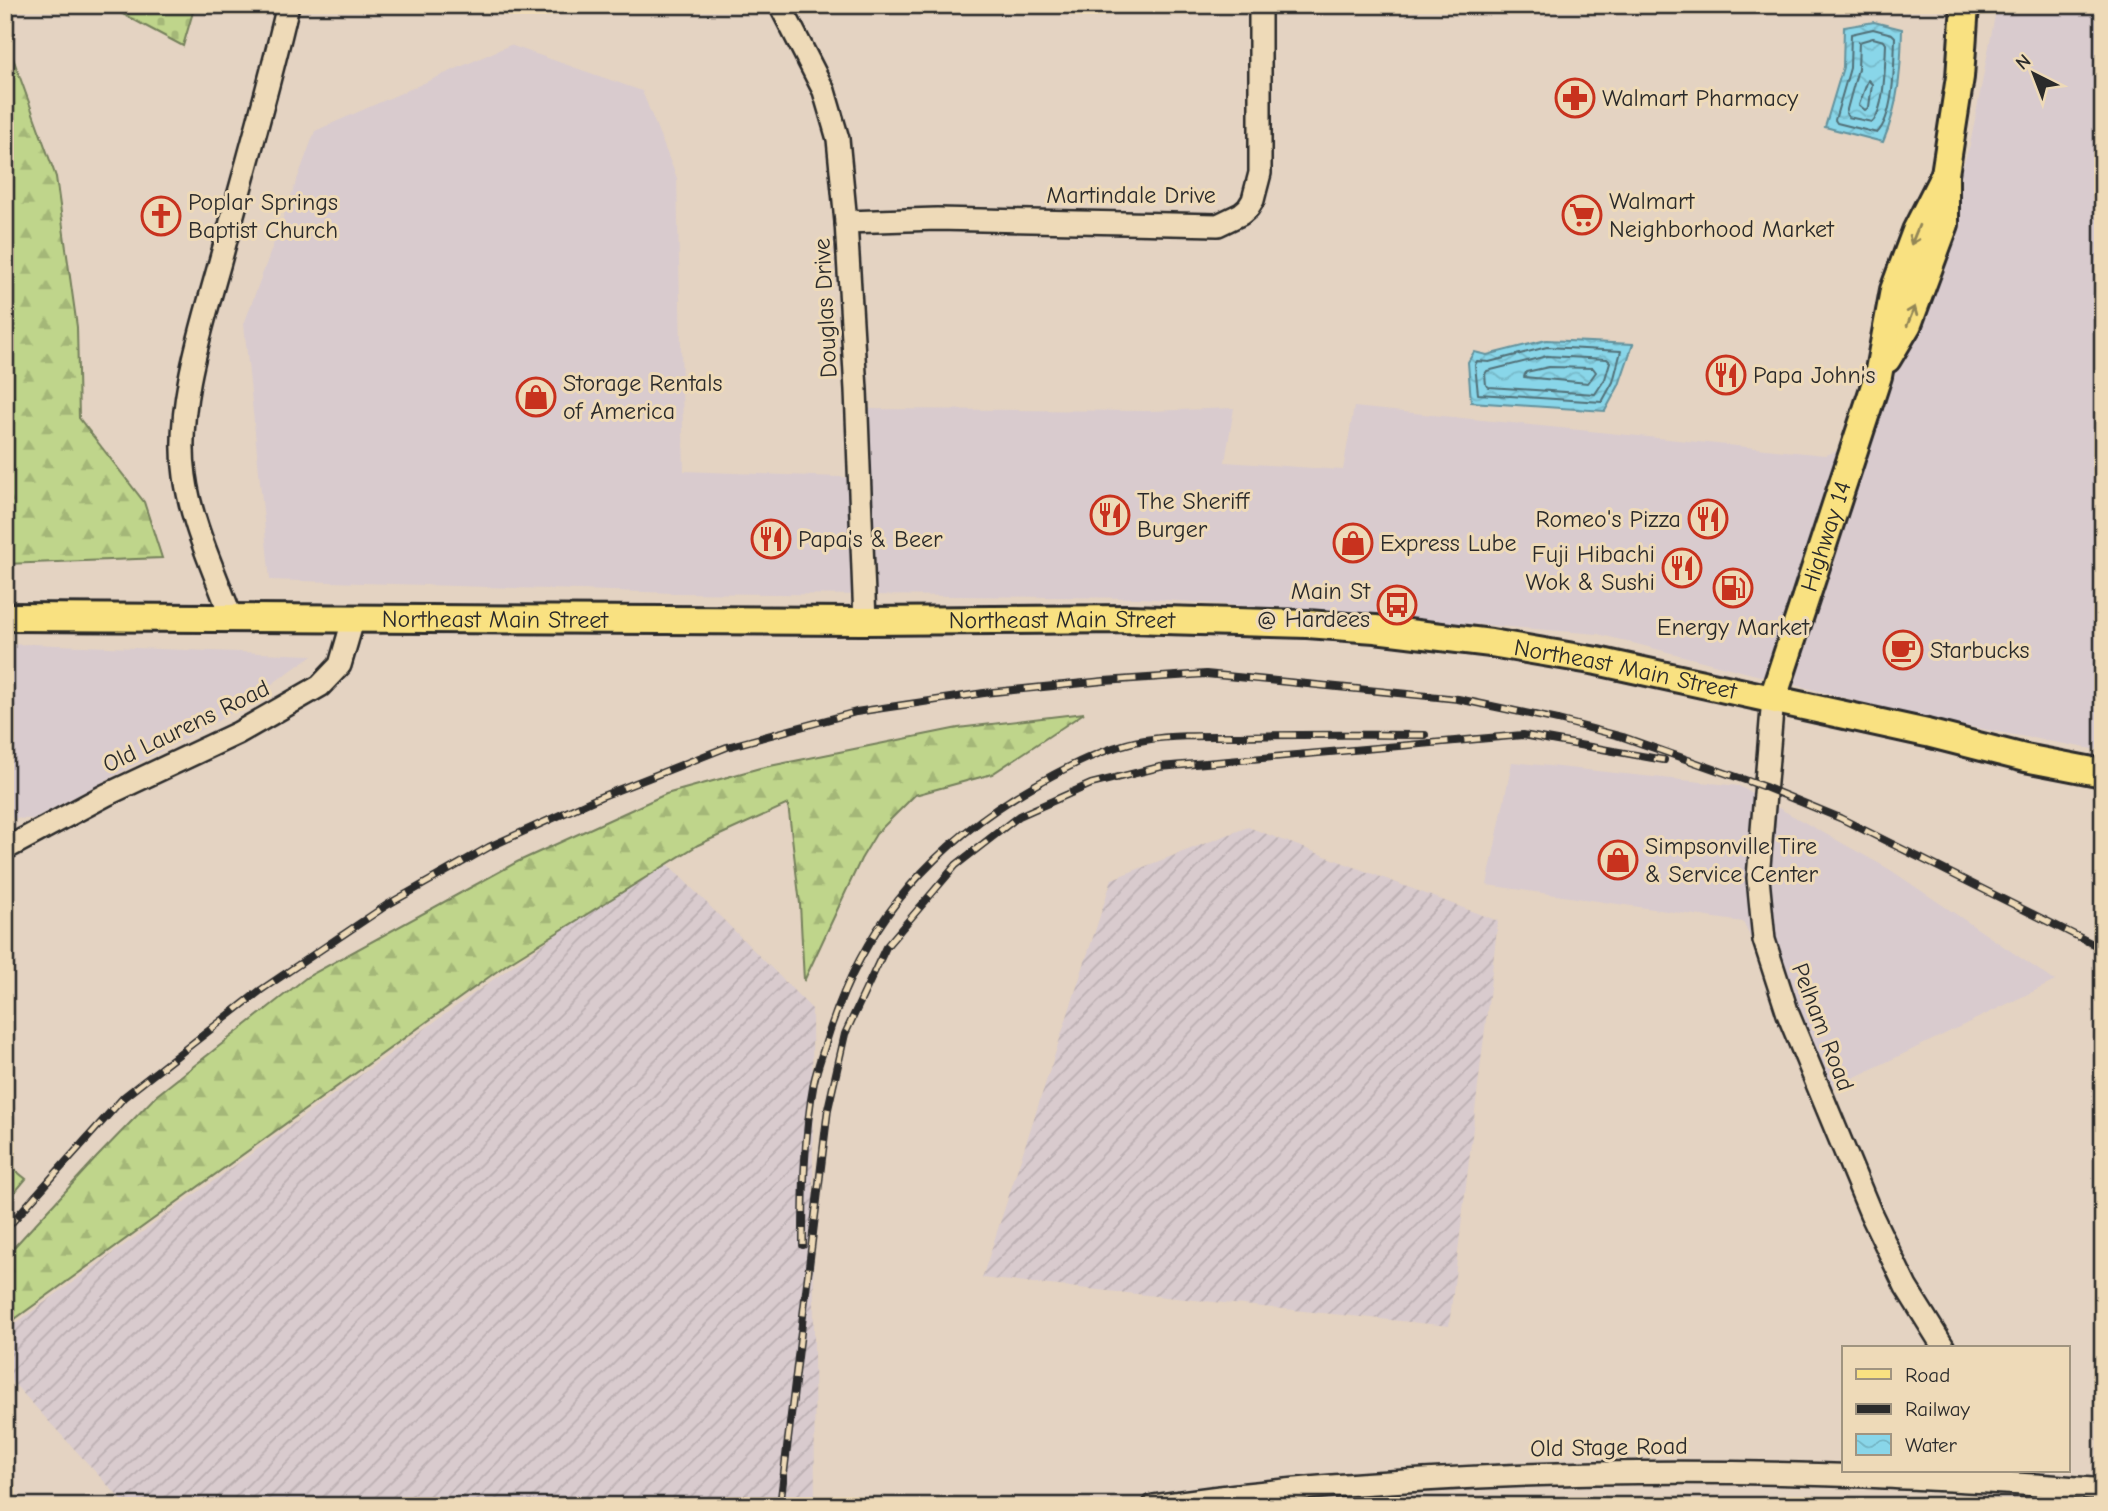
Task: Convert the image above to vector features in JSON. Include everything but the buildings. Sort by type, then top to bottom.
[{"type":"main road","name":"Highway 14","points":[[1773,698],[1878,376],[1908,324],[1945,224],[1945,174],[1961,77],[1965,5]]},
{"type":"main road","name":"Northeast Main Street","points":[[5,617],[865,621],[1177,619],[1375,629],[1492,643],[1597,661],[1773,698],[2025,758],[2103,773]]},
{"type":"street","points":[[230,617],[189,496],[183,456],[185,417],[211,295],[288,5]]},
{"type":"street","name":"Douglas Drive","points":[[780,5],[817,76],[833,116],[840,152],[856,390],[865,621]]},
{"type":"street","name":"Martindale Drive","points":[[846,222],[937,219],[1225,223],[1248,208],[1253,200],[1260,173],[1259,5]]},
{"type":"street","name":"Old Laurens Road","points":[[5,849],[106,795],[238,733],[320,686],[340,665],[354,617]]},
{"type":"street","name":"Pelham Road","points":[[1773,698],[1758,878],[1764,940],[1788,1014],[1871,1214],[1906,1287],[1943,1346]]},
{"type":"street","name":"Old Stage Road","points":[[1153,1506],[1209,1497],[1354,1484],[1493,1475],[1642,1471],[1791,1473],[2103,1490]]},
{"type":"street","points":[[2053,1472],[2067,1487]]},
{"type":"shaded area","points":[[1997,5],[2103,5],[2103,751],[1922,718],[1598,634],[1140,598],[675,593],[270,580],[244,324],[315,131],[510,45],[642,91],[677,178],[684,471],[865,478],[868,409],[1149,411],[1234,408],[1225,462],[1343,470],[1354,407],[1825,455],[1872,440],[1908,324],[1970,145]]},
{"type":"shaded area","points":[[5,645],[313,655],[225,717],[33,819],[5,818]]},
{"type":"shaded area","points":[[1512,762],[1739,786],[1889,869],[2055,981],[1824,1092],[1743,922],[1487,885]]},
{"type":"shaded area","points":[[1248,827],[1498,921],[1449,1326],[982,1278],[1112,879]]},
{"type":"shaded area","points":[[662,858],[812,1009],[815,1506],[127,1506],[5,1374],[5,1331]]},
{"type":"shaded area","points":[[1725,1500],[1884,1506],[1723,1506]]},
{"type":"green space","points":[[106,5],[195,5],[183,46]]},
{"type":"green space","points":[[5,36],[56,177],[77,327],[79,418],[144,502],[162,558],[5,564]]},
{"type":"green space","points":[[1084,713],[992,774],[915,795],[876,834],[861,859],[804,981],[800,904],[788,804],[698,845],[507,964],[15,1319],[5,1333],[5,1257],[157,1095],[307,977],[517,862],[666,794],[760,768],[958,728]]},
{"type":"green space","points":[[5,1162],[26,1179],[5,1204]]},
{"type":"water","points":[[1874,22],[1902,29],[1896,100],[1883,142],[1825,127],[1843,67],[1844,27]]},
{"type":"water","points":[[1546,340],[1633,344],[1619,385],[1605,411],[1471,402],[1468,362],[1474,352],[1487,355]]},
{"type":"railway","points":[[5,1230],[124,1097],[261,990],[387,905],[489,847],[600,797],[727,747],[856,712],[984,693],[1206,674],[1458,699],[1558,720],[1623,737],[1765,787],[1840,818],[2103,949]]},
{"type":"railway","points":[[803,1245],[805,1163],[814,1082],[840,1003],[875,933],[922,872],[950,845],[981,820],[1029,788],[1078,762],[1129,743],[1192,736],[1425,735]]},
{"type":"railway","points":[[780,1506],[828,1109],[845,1034],[886,947],[956,865],[1019,816],[1091,784],[1160,767],[1523,735],[1664,760]]},
{"type":"place","name":"Walmart Pharmacy","points":[[1575,98]]},
{"type":"place","name":"Walmart Neighborhood Market","points":[[1582,215]]},
{"type":"place","name":"Poplar Springs Baptist Church","points":[[161,216]]},
{"type":"place","name":"Papa John's","points":[[1726,375]]},
{"type":"place","name":"Storage Rentals of America","points":[[536,397]]},
{"type":"place","name":"The Sheriff Burger","points":[[1110,515]]},
{"type":"place","name":"Romeo's Pizza","points":[[1708,519]]},
{"type":"place","name":"Papa's & Beer","points":[[771,539]]},
{"type":"place","name":"Express Lube","points":[[1353,543]]},
{"type":"place","name":"Fuji Hibachi Wok & Sushi","points":[[1682,568]]},
{"type":"place","name":"Energy Market","points":[[1733,588]]},
{"type":"place","name":"Main St @ Hardees","points":[[1397,605]]},
{"type":"place","name":"Starbucks","points":[[1903,650]]},
{"type":"place","name":"Simpsonville Tire & Service Center","points":[[1618,860]]}]
